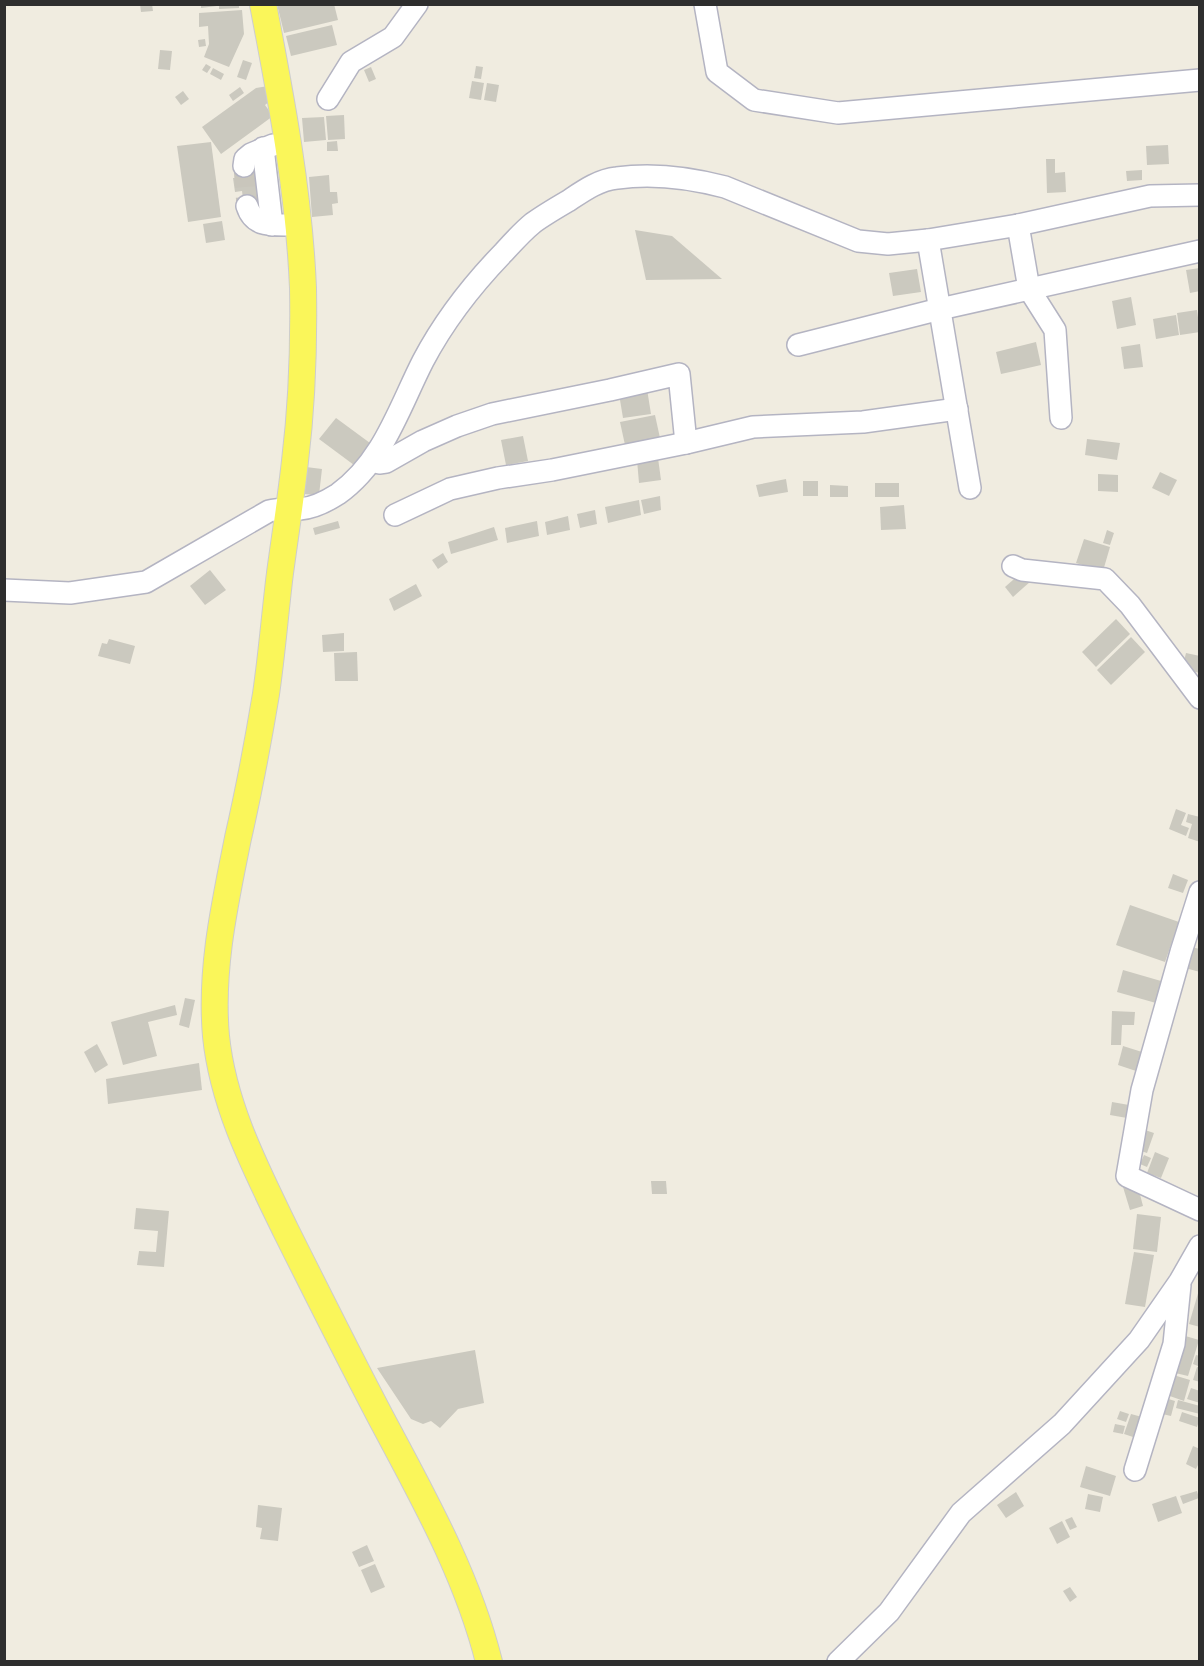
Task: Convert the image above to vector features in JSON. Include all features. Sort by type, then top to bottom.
[{"type":"main road","points":[[263,4],[288,140],[299,226],[303,333],[299,423],[261,725],[220,928],[215,1004],[219,1060],[233,1113],[262,1181],[348,1356],[435,1522],[470,1598],[489,1662]]},
{"type":"street","points":[[328,99],[351,62],[393,37],[417,4]]},
{"type":"street","points":[[705,4],[717,72],[754,100],[838,113],[1200,80]]},
{"type":"street","points":[[244,166],[245,159],[251,154],[288,140]]},
{"type":"street","points":[[263,148],[272,225]]},
{"type":"street","points":[[4,590],[70,593],[146,582],[257,517],[278,509],[312,507],[330,499],[348,486],[372,461],[389,432],[438,333],[473,285],[523,232],[596,184],[616,178],[655,176],[713,184],[734,190],[858,241],[888,244],[928,240],[1018,225],[1150,196],[1200,195]]},
{"type":"street","points":[[247,206],[249,215],[255,221],[272,225],[299,226]]},
{"type":"street","points":[[1018,225],[1029,289],[1055,330],[1061,418]]},
{"type":"street","points":[[928,240],[970,488]]},
{"type":"street","points":[[798,345],[940,309],[1200,251]]},
{"type":"street","points":[[372,461],[386,462],[423,441],[492,414],[679,374],[686,443]]},
{"type":"street","points":[[395,515],[450,489],[686,443],[753,427],[863,422],[957,409]]},
{"type":"street","points":[[1013,566],[1022,570],[1105,579],[1130,605],[1200,698]]},
{"type":"street","points":[[1200,892],[1180,951],[1142,1090],[1127,1176],[1200,1210]]},
{"type":"street","points":[[838,1662],[889,1612],[961,1514],[1062,1424],[1139,1340],[1180,1281],[1200,1246]]},
{"type":"street","points":[[1135,1470],[1174,1344],[1180,1281]]},
{"type":"building","points":[[140,4],[152,4],[153,11],[141,12]]},
{"type":"building","points":[[201,4],[217,4],[217,6],[201,8]]},
{"type":"building","points":[[219,4],[239,4],[239,8],[219,9]]},
{"type":"building","points":[[277,4],[334,4],[338,20],[284,33]]},
{"type":"building","points":[[242,10],[244,34],[229,67],[204,57],[209,44],[208,26],[199,27],[199,13]]},
{"type":"building","points":[[332,25],[337,45],[291,56],[286,36]]},
{"type":"building","points":[[205,39],[206,46],[199,47],[198,40]]},
{"type":"building","points":[[160,50],[172,51],[170,70],[158,69]]},
{"type":"building","points":[[243,60],[252,63],[246,80],[237,77]]},
{"type":"building","points":[[206,64],[211,67],[207,73],[202,70]]},
{"type":"building","points":[[476,66],[483,67],[481,79],[474,78]]},
{"type":"building","points":[[371,67],[376,79],[369,82],[364,70]]},
{"type":"building","points":[[213,68],[224,74],[221,80],[210,74]]},
{"type":"building","points":[[472,81],[484,83],[481,100],[469,98]]},
{"type":"building","points":[[487,83],[499,85],[496,102],[484,100]]},
{"type":"building","points":[[268,86],[270,101],[265,105],[273,116],[221,154],[202,127],[256,88]]},
{"type":"building","points":[[240,87],[244,93],[233,101],[229,95]]},
{"type":"building","points":[[183,91],[189,99],[181,105],[175,97]]},
{"type":"building","points":[[344,115],[345,139],[328,140],[326,116]]},
{"type":"building","points":[[324,117],[326,140],[304,142],[302,118]]},
{"type":"building","points":[[337,141],[338,151],[327,151],[327,142]]},
{"type":"building","points":[[211,142],[221,217],[188,222],[177,146]]},
{"type":"building","points":[[1168,145],[1169,164],[1147,165],[1146,146]]},
{"type":"building","points":[[1046,159],[1055,159],[1055,173],[1065,172],[1066,192],[1047,193]]},
{"type":"building","points":[[254,165],[258,205],[244,207],[242,191],[235,192],[233,178],[241,178],[240,167]]},
{"type":"building","points":[[1142,170],[1142,180],[1127,181],[1126,171]]},
{"type":"building","points":[[329,175],[330,192],[337,192],[338,203],[332,204],[333,215],[312,217],[309,177]]},
{"type":"building","points":[[222,221],[225,240],[206,243],[203,224]]},
{"type":"building","points":[[635,230],[672,236],[722,279],[646,280]]},
{"type":"building","points":[[1200,268],[1200,291],[1190,293],[1186,270]]},
{"type":"building","points":[[917,269],[921,292],[893,296],[889,273]]},
{"type":"building","points":[[1131,297],[1136,325],[1117,329],[1112,301]]},
{"type":"building","points":[[1197,310],[1200,332],[1180,335],[1177,313]]},
{"type":"building","points":[[1176,315],[1179,335],[1156,339],[1153,319]]},
{"type":"building","points":[[1036,342],[1041,365],[1001,374],[996,352]]},
{"type":"building","points":[[1140,344],[1143,367],[1124,369],[1121,347]]},
{"type":"building","points":[[647,389],[651,414],[623,418],[619,394]]},
{"type":"building","points":[[655,415],[660,438],[625,445],[620,422]]},
{"type":"building","points":[[336,418],[370,443],[354,465],[319,439]]},
{"type":"building","points":[[523,436],[528,461],[506,465],[501,440]]},
{"type":"building","points":[[1087,439],[1120,443],[1117,460],[1085,455]]},
{"type":"building","points":[[658,458],[661,480],[639,483],[637,460]]},
{"type":"building","points":[[306,467],[322,469],[319,495],[303,494]]},
{"type":"building","points":[[1160,472],[1177,480],[1169,496],[1152,488]]},
{"type":"building","points":[[1098,474],[1118,475],[1118,492],[1098,491]]},
{"type":"building","points":[[786,479],[788,492],[759,497],[756,485]]},
{"type":"building","points":[[803,481],[818,481],[818,496],[803,496]]},
{"type":"building","points":[[875,483],[899,483],[899,497],[875,497]]},
{"type":"building","points":[[830,485],[848,486],[848,497],[830,497]]},
{"type":"building","points":[[660,496],[661,510],[644,514],[641,500]]},
{"type":"building","points":[[639,500],[641,515],[608,523],[605,507]]},
{"type":"building","points":[[904,505],[906,529],[881,530],[880,507]]},
{"type":"building","points":[[595,510],[597,524],[580,528],[577,514]]},
{"type":"building","points":[[568,516],[570,530],[547,535],[545,522]]},
{"type":"building","points":[[338,521],[340,528],[315,535],[313,528]]},
{"type":"building","points":[[537,521],[539,536],[507,543],[505,528]]},
{"type":"building","points":[[494,527],[498,540],[451,554],[448,542]]},
{"type":"building","points":[[1107,530],[1114,533],[1110,545],[1103,543]]},
{"type":"building","points":[[1084,539],[1110,547],[1103,571],[1076,563]]},
{"type":"building","points":[[443,553],[448,562],[438,569],[432,560]]},
{"type":"building","points":[[210,570],[226,590],[205,605],[190,586]]},
{"type":"building","points":[[1023,571],[1031,581],[1013,597],[1005,587]]},
{"type":"building","points":[[416,584],[422,596],[394,611],[389,599]]},
{"type":"building","points":[[1116,619],[1130,634],[1096,667],[1082,652]]},
{"type":"building","points":[[344,633],[344,651],[323,652],[322,635]]},
{"type":"building","points":[[1131,637],[1145,652],[1111,685],[1097,670]]},
{"type":"building","points":[[109,639],[135,646],[130,664],[98,656],[102,643],[107,644]]},
{"type":"building","points":[[357,652],[358,681],[335,681],[334,653]]},
{"type":"building","points":[[1186,653],[1200,656],[1200,673],[1182,669]]},
{"type":"building","points":[[1176,809],[1186,813],[1181,825],[1189,828],[1186,836],[1169,829]]},
{"type":"building","points":[[1188,814],[1200,817],[1200,842],[1188,838],[1192,824],[1186,822]]},
{"type":"building","points":[[1173,874],[1188,880],[1183,893],[1168,888]]},
{"type":"building","points":[[1130,905],[1179,922],[1165,962],[1116,945]]},
{"type":"building","points":[[1191,947],[1200,949],[1200,972],[1185,968]]},
{"type":"building","points":[[1123,970],[1161,981],[1156,1003],[1117,992]]},
{"type":"building","points":[[185,998],[195,1000],[189,1028],[179,1025]]},
{"type":"building","points":[[175,1005],[177,1015],[148,1022],[157,1056],[123,1065],[111,1022]]},
{"type":"building","points":[[1112,1011],[1135,1012],[1134,1025],[1122,1025],[1121,1045],[1111,1045]]},
{"type":"building","points":[[97,1044],[108,1065],[95,1073],[84,1052]]},
{"type":"building","points":[[1123,1046],[1142,1052],[1136,1071],[1118,1065]]},
{"type":"building","points":[[199,1063],[202,1090],[108,1104],[106,1079]]},
{"type":"building","points":[[1112,1102],[1129,1105],[1127,1118],[1110,1115]]},
{"type":"building","points":[[1142,1129],[1154,1133],[1147,1153],[1135,1149]]},
{"type":"building","points":[[1155,1152],[1169,1158],[1161,1178],[1147,1173]]},
{"type":"building","points":[[1144,1155],[1151,1158],[1147,1167],[1140,1164]]},
{"type":"building","points":[[651,1181],[666,1181],[667,1194],[652,1194]]},
{"type":"building","points":[[1137,1183],[1143,1206],[1130,1210],[1123,1187]]},
{"type":"building","points":[[136,1208],[169,1211],[164,1267],[137,1265],[139,1251],[156,1252],[158,1231],[134,1229]]},
{"type":"building","points":[[1137,1214],[1161,1217],[1157,1252],[1133,1249]]},
{"type":"building","points":[[1134,1252],[1154,1255],[1145,1307],[1125,1304]]},
{"type":"building","points":[[1200,1290],[1200,1327],[1189,1324]]},
{"type":"building","points":[[1182,1335],[1199,1340],[1188,1376],[1171,1372]]},
{"type":"building","points":[[475,1350],[484,1403],[458,1409],[440,1428],[431,1421],[423,1424],[411,1419],[377,1368]]},
{"type":"building","points":[[1196,1355],[1200,1356],[1198,1366],[1193,1364]]},
{"type":"building","points":[[1197,1367],[1200,1368],[1200,1382],[1193,1380]]},
{"type":"building","points":[[1170,1374],[1190,1380],[1184,1401],[1164,1394]]},
{"type":"building","points":[[1191,1388],[1200,1391],[1200,1403],[1187,1399]]},
{"type":"building","points":[[1162,1397],[1175,1401],[1171,1416],[1158,1413]]},
{"type":"building","points":[[1178,1400],[1200,1406],[1200,1414],[1176,1408]]},
{"type":"building","points":[[1120,1411],[1129,1414],[1126,1422],[1117,1419]]},
{"type":"building","points":[[1182,1412],[1200,1418],[1197,1427],[1179,1421]]},
{"type":"building","points":[[1131,1414],[1142,1417],[1136,1438],[1124,1434]]},
{"type":"building","points":[[1115,1424],[1125,1426],[1123,1434],[1113,1432]]},
{"type":"building","points":[[1193,1446],[1200,1449],[1200,1461],[1196,1469],[1186,1464]]},
{"type":"building","points":[[1086,1466],[1116,1476],[1110,1496],[1080,1487]]},
{"type":"building","points":[[1197,1491],[1199,1498],[1183,1504],[1180,1496]]},
{"type":"building","points":[[1016,1492],[1024,1506],[1006,1518],[997,1505]]},
{"type":"building","points":[[1088,1494],[1103,1497],[1100,1512],[1085,1509]]},
{"type":"building","points":[[1176,1496],[1182,1513],[1158,1522],[1152,1504]]},
{"type":"building","points":[[258,1505],[282,1508],[278,1541],[260,1539],[262,1528],[256,1527]]},
{"type":"building","points":[[1072,1517],[1077,1527],[1070,1530],[1065,1520]]},
{"type":"building","points":[[1062,1521],[1070,1537],[1057,1544],[1049,1528]]},
{"type":"building","points":[[367,1545],[374,1561],[359,1567],[352,1552]]},
{"type":"building","points":[[375,1564],[385,1587],[371,1593],[361,1570]]},
{"type":"building","points":[[1070,1587],[1077,1597],[1070,1602],[1063,1591]]},
{"type":"tunnel","points":[[244,166],[247,206]]}]
